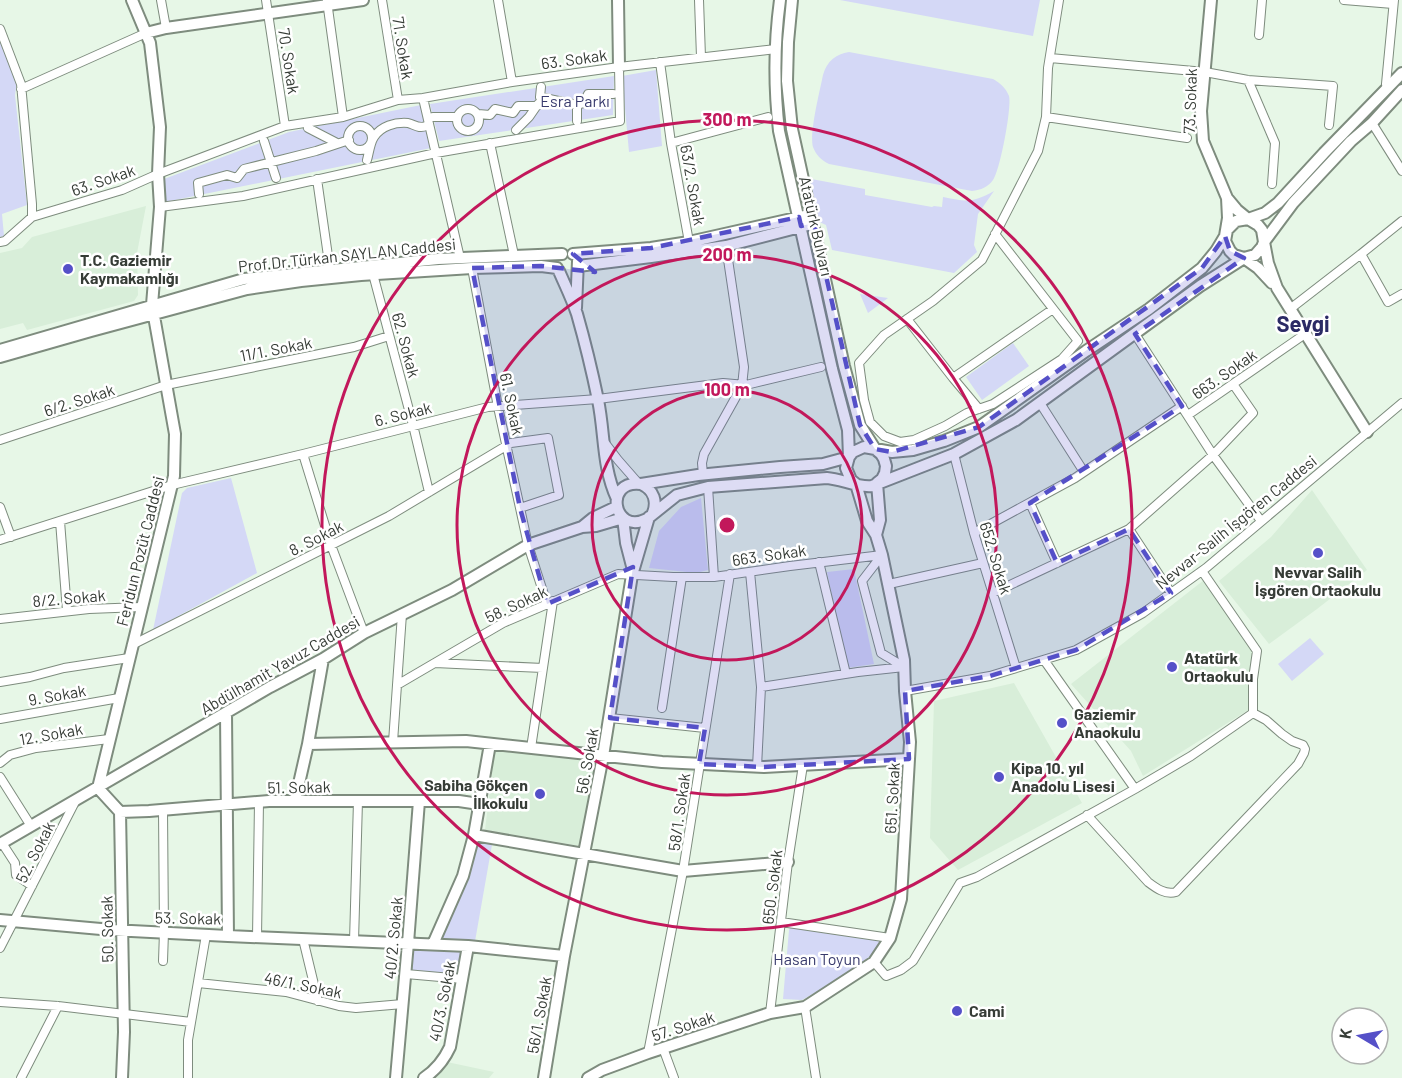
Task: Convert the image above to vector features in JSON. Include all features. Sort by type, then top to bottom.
[{"type":"street","name":"Feridun Pozüt Caddesi","points":[[98,788],[174,476],[175,434],[153,310],[160,207],[158,174],[160,127],[150,43],[132,0]]},
{"type":"street","points":[[161,0],[166,28]]},
{"type":"street","name":"70. Sokak","points":[[266,0],[285,126]]},
{"type":"street","points":[[21,89],[146,33],[327,3],[363,0]]},
{"type":"street","name":"71. Sokak","points":[[382,0],[398,100]]},
{"type":"street","points":[[498,0],[512,82]]},
{"type":"street","points":[[618,0],[619,67],[776,49]]},
{"type":"street","points":[[699,0],[701,57]]},
{"type":"street","name":"Atatürk Bulvarı","points":[[780,0],[776,49],[776,100],[779,131],[832,369],[848,430],[849,457],[846,468],[855,484],[867,521],[876,535]]},
{"type":"street","name":"Atatürk Bulvarı","points":[[792,0],[788,42],[789,104],[792,129],[844,366],[860,424],[875,449],[881,454],[886,466],[882,479],[877,483]]},
{"type":"street","points":[[1059,0],[1048,68],[1046,117],[1038,151],[982,260],[933,301],[884,335],[859,363],[864,400],[870,422],[884,436],[900,442],[914,440],[945,426],[967,412],[993,404],[1062,359],[1078,341]]},
{"type":"street","name":"73. Sokak","points":[[1211,0],[1202,71],[1203,141],[1227,198]]},
{"type":"street","points":[[1259,35],[1262,0]]},
{"type":"street","points":[[1344,0],[1394,2],[1386,88]]},
{"type":"street","points":[[327,3],[343,117]]},
{"type":"street","points":[[0,30],[21,84],[32,204],[32,217],[5,241],[0,242]]},
{"type":"street","points":[[1050,58],[1202,71],[1248,80],[1334,86],[1329,125]]},
{"type":"street","name":"63/2. Sokak","points":[[660,62],[671,143],[689,242]]},
{"type":"street","name":"63. Sokak","points":[[32,217],[122,190],[285,126],[343,117],[398,100],[619,67],[620,121],[436,153],[243,196],[160,207]]},
{"type":"street","points":[[616,503],[619,493],[630,484],[824,464],[849,457],[858,449],[870,447],[892,453],[913,450],[979,427],[1149,309],[1202,268],[1216,251],[1227,230],[1236,221],[1265,213],[1278,203],[1402,73]]},
{"type":"street","points":[[1248,80],[1275,143],[1272,183]]},
{"type":"street","points":[[516,130],[537,106],[541,87]]},
{"type":"street","points":[[576,312],[578,259],[568,254],[557,261],[558,269],[576,312],[598,399],[610,484],[623,518],[638,523],[677,495],[708,487],[827,478],[866,487],[954,454],[1016,420],[1200,286],[1244,258],[1255,255],[1293,203],[1402,90]]},
{"type":"street","points":[[540,97],[577,105],[584,103],[588,94],[613,94]]},
{"type":"street","points":[[423,98],[460,258]]},
{"type":"street","points":[[577,105],[577,121]]},
{"type":"street","points":[[477,114],[490,115],[495,109],[513,113],[518,106],[537,106]]},
{"type":"street","points":[[464,109],[471,109],[477,114],[478,125],[473,130],[459,128],[456,117],[458,113],[464,109]]},
{"type":"street","points":[[433,117],[456,117]]},
{"type":"street","points":[[671,143],[768,117]]},
{"type":"street","points":[[1046,117],[1187,138]]},
{"type":"street","points":[[367,160],[372,140],[371,133],[362,126],[354,128],[348,140],[354,149],[362,150],[369,147],[372,140],[374,136],[386,127],[397,123],[421,128],[426,126]]},
{"type":"street","points":[[1372,123],[1402,171]]},
{"type":"street","points":[[308,128],[337,143]]},
{"type":"street","points":[[199,194],[198,183],[227,175],[237,178],[244,169],[348,140]]},
{"type":"street","points":[[264,141],[276,178]]},
{"type":"street","points":[[490,143],[514,255]]},
{"type":"street","points":[[317,179],[330,270]]},
{"type":"street","points":[[1227,198],[1237,210],[1262,230],[1268,263],[1277,288]]},
{"type":"street","points":[[1227,198],[1228,218],[1225,241],[1230,251],[1258,268],[1277,288],[1367,432]]},
{"type":"street","name":"Prof.Dr.Türkan SAYLAN Caddesi","points":[[0,357],[91,331],[243,279],[460,258],[651,248],[813,219]]},
{"type":"street","points":[[1290,309],[1402,221]]},
{"type":"street","name":"Prof.Dr.Türkan SAYLAN Caddesi","points":[[577,268],[726,246],[800,222]]},
{"type":"street","points":[[995,234],[1086,351]]},
{"type":"street","points":[[703,475],[704,454],[742,386],[744,367],[726,246]]},
{"type":"street","points":[[1362,254],[1388,302],[1402,294]]},
{"type":"street","name":"Prof.Dr.Türkan SAYLAN Caddesi","points":[[0,350],[153,310],[247,289],[301,281],[472,268],[541,266],[558,269]]},
{"type":"street","name":"61. Sokak","points":[[472,268],[498,407],[528,545],[550,603]]},
{"type":"street","points":[[558,269],[562,273],[572,274],[577,268]]},
{"type":"street","name":"62. Sokak","points":[[373,274],[429,492]]},
{"type":"street","points":[[953,378],[1053,309]]},
{"type":"street","points":[[907,319],[979,409]]},
{"type":"street","points":[[1135,334],[1213,455],[1261,521]]},
{"type":"street","name":"663. Sokak","points":[[1188,415],[1305,334]]},
{"type":"street","name":"11/1. Sokak","points":[[166,385],[354,347],[389,336]]},
{"type":"street","name":"6. Sokak","points":[[0,540],[172,485],[488,407],[598,399],[723,383],[742,386],[821,367]]},
{"type":"street","points":[[993,593],[1129,529],[1213,455],[1253,412],[1233,384]]},
{"type":"street","name":"6/2. Sokak","points":[[0,440],[166,385]]},
{"type":"street","points":[[1041,403],[1084,472]]},
{"type":"street","name":"Nevvar-Salih İşgören Caddesi","points":[[904,692],[990,676],[1076,650],[1143,613],[1202,571],[1402,403]]},
{"type":"street","name":"663. Sokak","points":[[974,532],[1084,472],[1182,406]]},
{"type":"street","points":[[507,445],[548,438],[559,495],[520,508]]},
{"type":"street","points":[[605,443],[640,484],[649,488],[654,495],[655,507],[650,516]]},
{"type":"street","name":"8. Sokak","points":[[132,645],[389,516],[507,445]]},
{"type":"street","points":[[303,454],[331,545],[364,633]]},
{"type":"street","name":"652. Sokak","points":[[954,454],[974,532],[1016,668]]},
{"type":"street","points":[[876,535],[880,520],[877,483]]},
{"type":"street","name":"663. Sokak","points":[[708,487],[714,577],[882,555]]},
{"type":"street","points":[[1030,502],[1057,562]]},
{"type":"street","name":"Abdülhamit Yavuz Caddesi","points":[[582,527],[616,503]]},
{"type":"street","points":[[0,507],[11,537]]},
{"type":"street","name":"56. Sokak","points":[[564,956],[603,756],[633,572],[650,516]]},
{"type":"street","name":"Abdülhamit Yavuz Caddesi","points":[[1,843],[270,687],[323,659],[364,633],[452,590],[528,545],[582,527],[596,526],[623,518]]},
{"type":"street","name":"56. Sokak","points":[[623,518],[633,572]]},
{"type":"street","points":[[60,521],[67,611]]},
{"type":"street","points":[[1129,529],[1171,593]]},
{"type":"street","name":"651. Sokak","points":[[790,1010],[805,1007],[874,962],[890,938],[901,899],[910,742],[904,692],[904,660],[889,584],[876,535]]},
{"type":"street","points":[[882,555],[862,581],[881,653],[904,667]]},
{"type":"street","points":[[819,562],[846,674]]},
{"type":"street","points":[[889,584],[983,563]]},
{"type":"street","points":[[1202,571],[1257,651],[1253,680],[1253,713]]},
{"type":"street","name":"58. Sokak","points":[[397,685],[503,622],[618,574],[633,572],[682,577],[714,577]]},
{"type":"street","points":[[750,572],[761,687],[757,766]]},
{"type":"street","name":"58/1. Sokak","points":[[648,1053],[683,871],[730,574]]},
{"type":"street","points":[[662,708],[682,577]]},
{"type":"street","points":[[531,748],[550,603]]},
{"type":"street","name":"8/2. Sokak","points":[[0,619],[89,609],[141,607]]},
{"type":"street","points":[[393,742],[402,614]]},
{"type":"street","points":[[0,682],[64,668],[129,658]]},
{"type":"street","points":[[294,801],[308,744],[323,659]]},
{"type":"street","points":[[1044,660],[1135,789]]},
{"type":"street","points":[[433,663],[543,668]]},
{"type":"street","points":[[761,687],[904,667]]},
{"type":"street","name":"9. Sokak","points":[[0,719],[119,698]]},
{"type":"street","name":"53. Sokak","points":[[0,920],[228,936],[226,713]]},
{"type":"street","points":[[874,962],[886,975],[902,970],[913,961],[960,884],[1135,789],[1191,756],[1253,713]]},
{"type":"street","points":[[1087,815],[1156,889],[1170,894],[1176,892],[1298,764],[1304,753],[1303,746],[1292,741],[1266,720],[1253,713]]},
{"type":"street","points":[[609,718],[705,728]]},
{"type":"street","name":"12. Sokak","points":[[0,763],[10,756],[36,748],[109,739]]},
{"type":"street","points":[[308,744],[466,741],[662,762],[757,766],[909,759]]},
{"type":"street","name":"40/3. Sokak","points":[[433,944],[463,876],[474,836],[490,744]]},
{"type":"street","name":"650. Sokak","points":[[770,1013],[788,862],[803,765]]},
{"type":"street","points":[[0,777],[31,826]]},
{"type":"street","points":[[98,788],[120,812]]},
{"type":"street","name":"52. Sokak","points":[[0,948],[76,800]]},
{"type":"street","name":"51. Sokak","points":[[120,812],[294,801],[459,801],[479,804]]},
{"type":"street","points":[[354,941],[358,801]]},
{"type":"street","name":"40/2. Sokak","points":[[396,1078],[419,801]]},
{"type":"street","points":[[257,937],[259,802]]},
{"type":"street","points":[[163,810],[163,961]]},
{"type":"street","name":"50. Sokak","points":[[120,812],[122,1078]]},
{"type":"street","points":[[474,836],[683,871],[788,862]]},
{"type":"street","points":[[1,843],[15,863],[16,875],[32,886]]},
{"type":"street","points":[[781,922],[890,938]]},
{"type":"street","points":[[188,1078],[188,1040],[206,935]]},
{"type":"street","points":[[228,936],[468,946]]},
{"type":"street","points":[[303,939],[318,1000]]},
{"type":"street","name":"40/3. Sokak","points":[[424,1078],[439,1065],[450,1047],[468,946],[564,956]]},
{"type":"street","name":"56/1. Sokak","points":[[544,1078],[564,956]]},
{"type":"street","points":[[405,974],[463,979]]},
{"type":"street","name":"46/1. Sokak","points":[[198,983],[286,992],[339,1006],[356,1008],[403,1004]]},
{"type":"street","points":[[0,1002],[58,1006],[191,1022]]},
{"type":"street","points":[[21,1078],[58,1006]]},
{"type":"street","points":[[805,1007],[816,1078]]},
{"type":"street","name":"57. Sokak","points":[[588,1078],[602,1070],[648,1053],[770,1013],[790,1010]]},
{"type":"street","points":[[663,1048],[674,1078]]},
{"type":"highlighted area","points":[[799,217],[801,226],[814,223],[860,425],[875,449],[892,452],[979,427],[1202,268],[1225,236],[1230,251],[1244,258],[1135,334],[1182,406],[1030,503],[1057,563],[1129,529],[1171,593],[1076,650],[990,676],[905,691],[909,759],[764,767],[699,764],[705,728],[610,718],[633,567],[547,604],[520,508],[472,268],[541,266],[595,272],[573,254],[651,248]]},
{"type":"shaded area","name":"T.C. Gaziemir Kaymakamlığı","points":[[146,206],[137,253],[138,295],[134,301],[27,330],[23,323],[0,329],[0,253],[22,248],[32,237]]},
{"type":"shaded area","points":[[1312,490],[1367,570],[1269,644],[1219,581],[1271,537]]},
{"type":"shaded area","name":"Atatürk Ortaokulu","points":[[1204,580],[1252,650],[1250,709],[1143,776],[1131,751],[1071,684]]},
{"type":"shaded area","name":"Kipa 10. yıl Anadolu Lisesi","points":[[1014,683],[1082,803],[958,870],[930,838],[934,701]]},
{"type":"shaded area","name":"Sabiha Gökçen İlkokulu","points":[[495,747],[597,759],[580,846],[485,830]]},
{"type":"shaded area","points":[[447,1062],[494,1072],[489,1078],[434,1078]]},
{"type":"green space","points":[[840,0],[1040,0],[1033,36]]},
{"type":"green space","points":[[0,40],[17,80],[15,95],[27,205],[2,214],[4,236],[0,237]]},
{"type":"green space","points":[[849,52],[993,79],[1002,86],[1009,96],[1009,112],[999,165],[993,180],[984,188],[972,191],[829,164],[821,159],[813,147],[812,132],[823,75],[833,59]]},
{"type":"green space","points":[[656,70],[662,146],[629,152],[622,76]]},
{"type":"green space","name":"Esra Parkı","points":[[614,76],[613,115],[439,141],[430,104]]},
{"type":"green space","points":[[421,105],[431,148],[165,202],[164,179],[289,132]]},
{"type":"green space","points":[[806,178],[865,189],[865,195],[932,207],[942,207],[943,197],[970,200],[994,191],[978,214],[974,245],[977,252],[954,273],[832,250],[826,225],[815,220]]},
{"type":"green space","points":[[860,294],[888,298],[868,313]]},
{"type":"green space","points":[[1013,343],[1029,366],[982,400],[966,377]]},
{"type":"green space","points":[[231,478],[257,573],[153,630],[182,493],[187,488]]},
{"type":"green space","points":[[701,498],[708,570],[696,573],[649,568],[659,531],[681,507]]},
{"type":"green space","points":[[854,569],[874,664],[847,668],[827,572]]},
{"type":"green space","points":[[1310,638],[1324,654],[1292,681],[1278,664]]},
{"type":"green space","points":[[474,835],[493,839],[474,947],[468,946],[463,979],[406,974],[408,943],[433,944]]},
{"type":"green space","name":"Hasan Toyun","points":[[791,926],[888,942],[846,975],[802,1000],[783,999]]},
{"type":"place","name":"T.C. Gaziemir Kaymakamlığı","points":[[68,269]]},
{"type":"place","name":"Nevvar Salih İşgören Ortaokulu","points":[[1318,553]]},
{"type":"place","name":"Atatürk Ortaokulu","points":[[1172,667]]},
{"type":"place","name":"Gaziemir Anaokulu","points":[[1062,723]]},
{"type":"place","name":"Kipa 10. yıl Anadolu Lisesi","points":[[999,777]]},
{"type":"place","name":"Sabiha Gökçen İlkokulu","points":[[540,794]]},
{"type":"place","name":"Cami","points":[[957,1011]]},
{"type":"district","name":"Sevgi","points":[[1303,324]]}]
